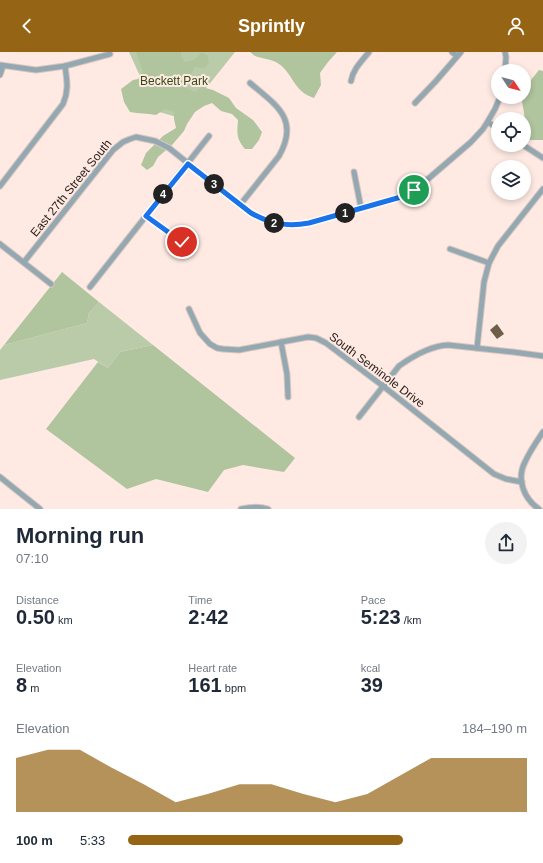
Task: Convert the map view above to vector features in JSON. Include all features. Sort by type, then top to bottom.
[{"type":"street","points":[[351,81],[355,69],[369,52]]},
{"type":"street","points":[[414,103],[436,81],[459,54],[452,52]]},
{"type":"street","points":[[505,52],[506,64]]},
{"type":"street","points":[[0,76],[1,66],[36,70],[65,66],[110,54]]},
{"type":"street","points":[[0,186],[63,104],[68,90],[65,66]]},
{"type":"street","points":[[240,205],[279,156],[284,148],[287,137],[287,125],[281,111],[250,83]]},
{"type":"street","points":[[188,164],[240,205],[263,219],[288,225],[309,223],[401,197],[414,190],[471,142],[488,122],[497,104]]},
{"type":"street","points":[[90,287],[209,136]]},
{"type":"street","name":"East 27th Street South","points":[[24,262],[113,150],[123,142],[136,137],[154,140],[169,148],[188,164]]},
{"type":"street","points":[[531,150],[543,158]]},
{"type":"street","points":[[354,172],[361,208]]},
{"type":"street","points":[[477,348],[484,282],[489,263],[498,246],[543,189]]},
{"type":"street","points":[[146,216],[182,242]]},
{"type":"street","points":[[0,244],[51,284]]},
{"type":"street","points":[[450,249],[489,263]]},
{"type":"street","name":"South Seminole Drive","points":[[189,309],[200,333],[210,344],[217,348],[239,350],[308,337],[316,338],[326,343],[494,474],[506,479],[522,482]]},
{"type":"street","points":[[281,342],[287,374],[288,397]]},
{"type":"street","points":[[360,417],[399,366],[417,355],[440,345],[543,356]]},
{"type":"street","points":[[539,509],[525,494],[522,482],[522,469],[524,462],[543,432]]},
{"type":"street","points":[[0,478],[40,509]]},
{"type":"street","points":[[241,509],[258,507],[268,509]]},
{"type":"green space","name":"Beckett Park","points":[[129,52],[235,52],[180,118],[156,111]]},
{"type":"green space","points":[[136,52],[181,52],[181,56],[185,62],[194,60],[201,53],[207,55],[209,62],[205,68],[195,67],[184,87],[195,92],[202,87],[213,90],[229,98],[236,108],[253,120],[262,132],[259,140],[252,149],[245,149],[240,142],[238,135],[238,120],[232,114],[221,111],[212,103],[195,112],[184,131],[172,145],[158,157],[153,166],[147,170],[141,165],[146,153],[163,136],[176,128],[174,112],[165,109],[156,115],[130,112],[124,102],[121,89],[133,80],[138,79],[143,71]]},
{"type":"green space","points":[[250,52],[337,52],[320,73],[321,85],[314,98],[302,91],[284,68],[279,64],[255,56]]},
{"type":"green space","points":[[539,70],[543,71],[543,140],[531,140],[531,112],[524,112],[522,104],[531,104],[531,80]]},
{"type":"green space","points":[[62,272],[99,302],[89,313],[87,323],[4,345]]},
{"type":"green space","points":[[99,302],[153,345],[120,352],[108,368],[94,359],[0,380],[0,350],[4,345],[87,323],[89,313]]},
{"type":"green space","points":[[153,345],[295,458],[284,472],[243,465],[224,470],[208,492],[156,479],[127,489],[46,429],[98,362],[108,368],[120,352]]},
{"type":"building","points":[[497,324],[504,334],[497,339],[490,330]]},
{"type":"route","points":[[182,242],[146,216],[188,164],[251,213],[263,219],[288,225],[309,223],[401,197],[414,190]]}]
